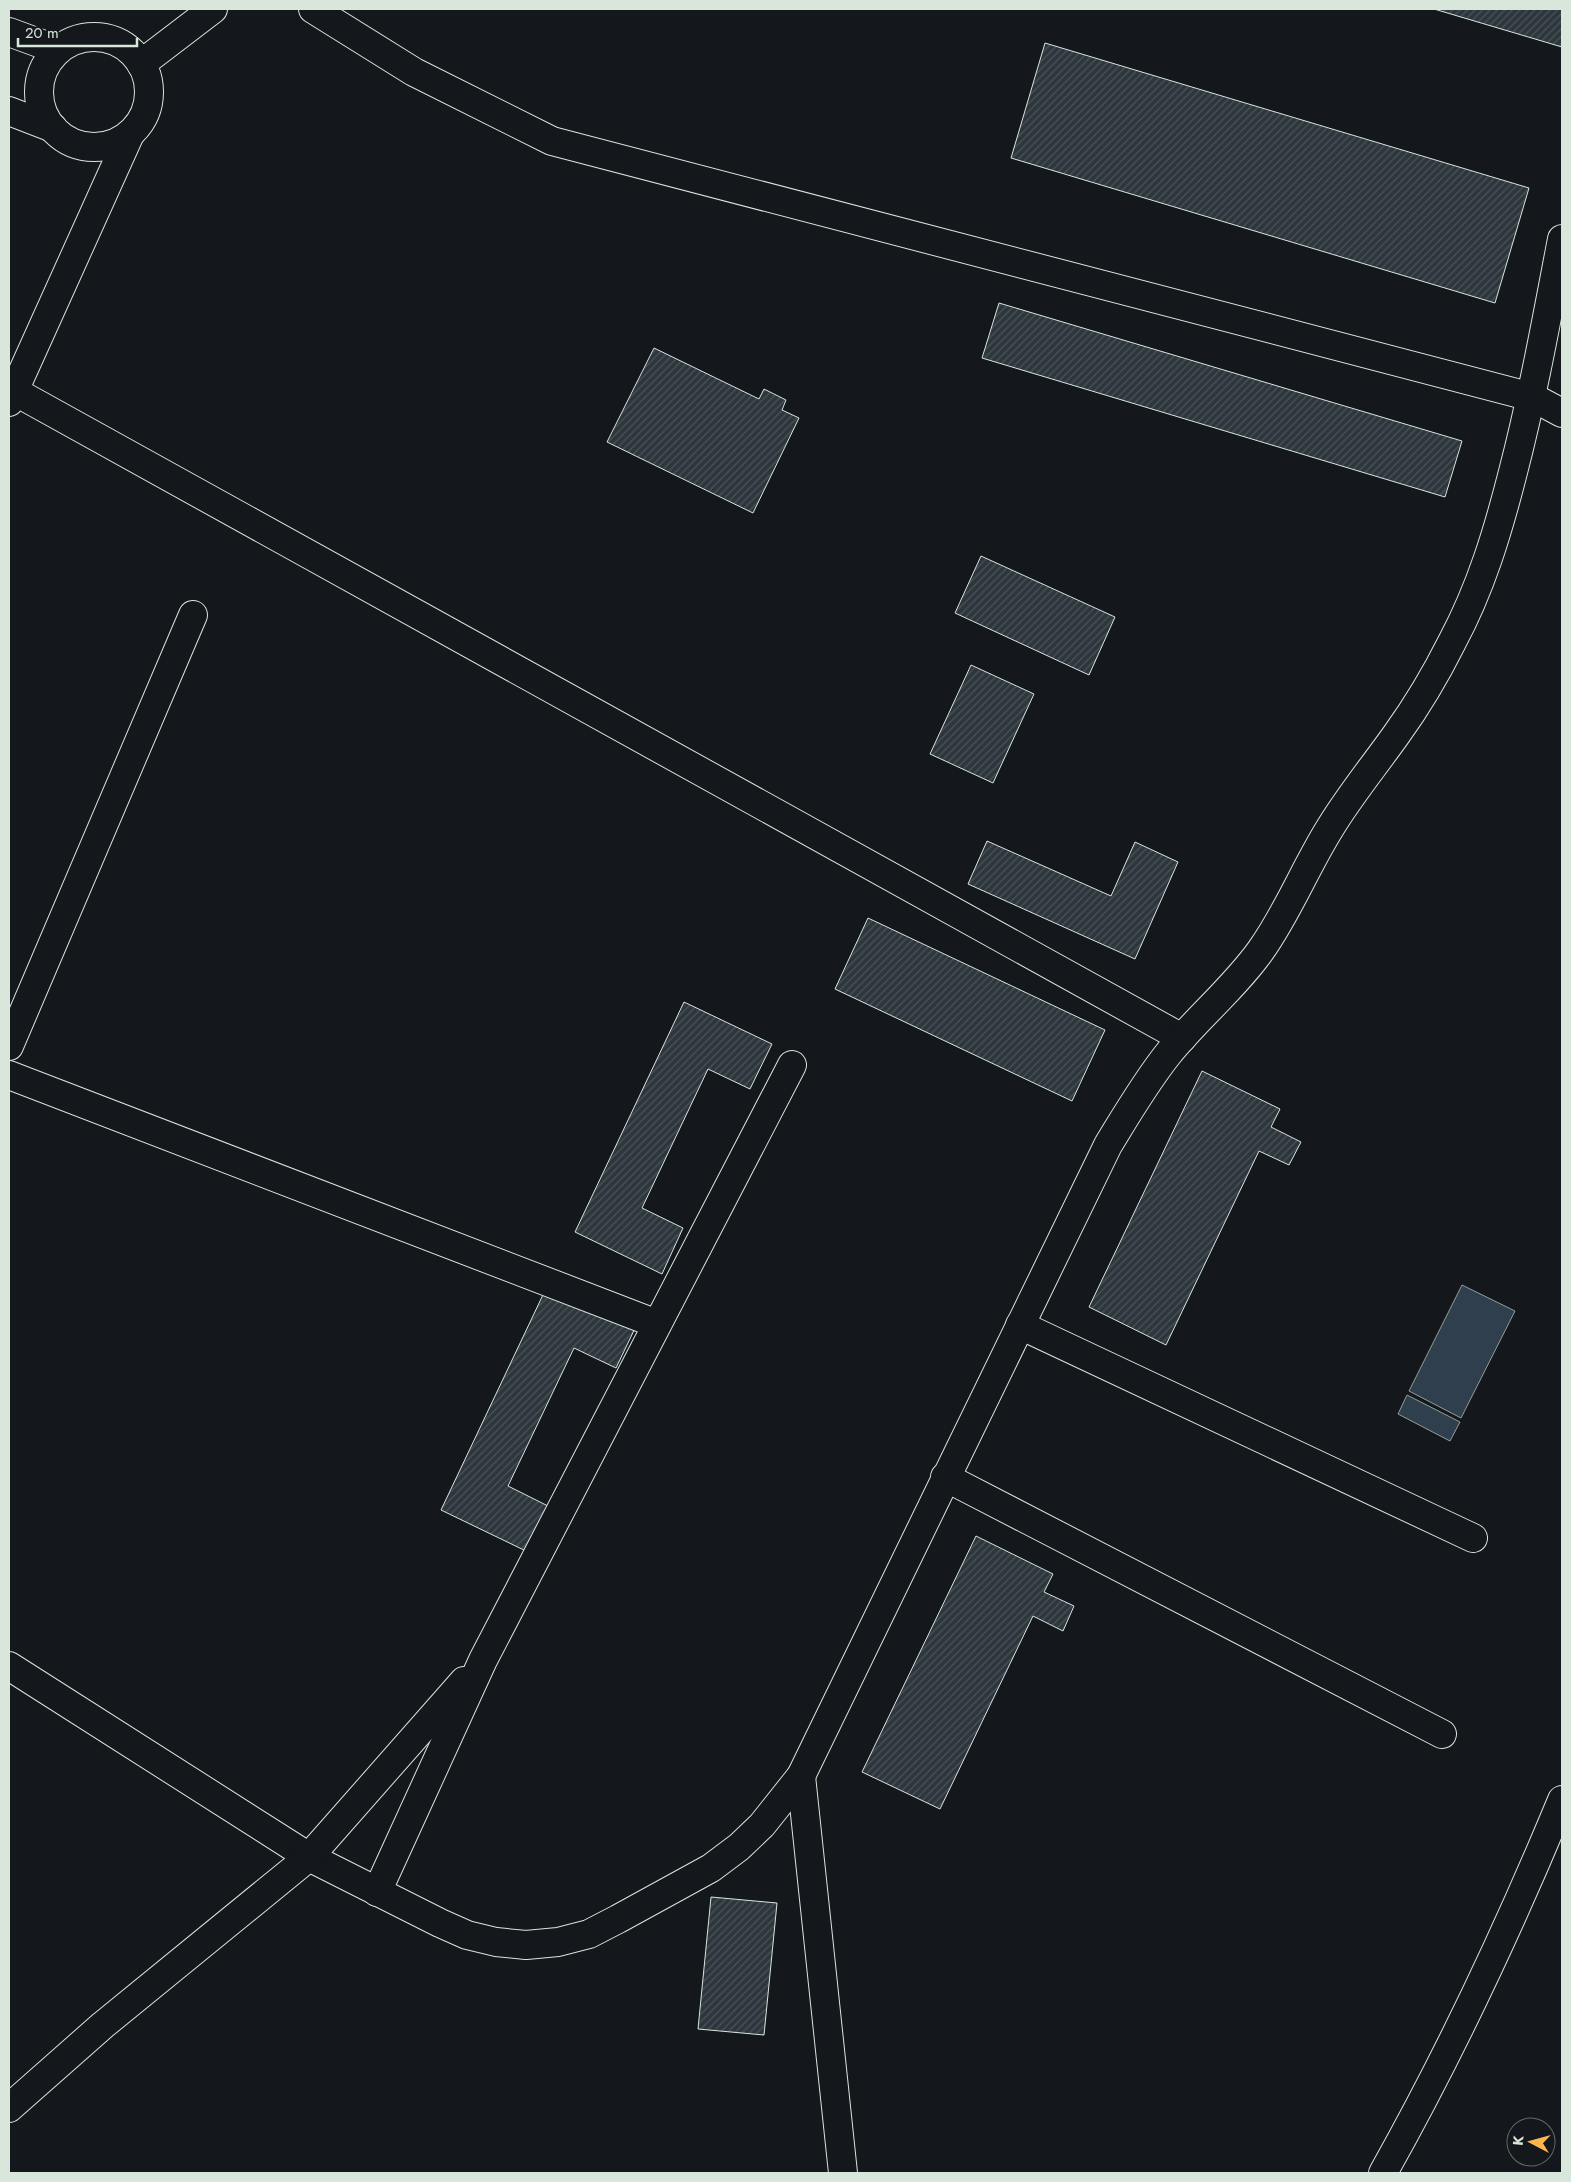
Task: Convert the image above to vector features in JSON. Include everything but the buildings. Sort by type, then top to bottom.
[{"type":"street","points":[[141,64],[213,9]]},
{"type":"street","points":[[313,9],[414,72],[552,141],[1532,396],[1562,413]]},
{"type":"street","points":[[9,32],[58,50]]},
{"type":"street","points":[[130,134],[115,143],[99,147],[82,146],[65,139],[53,128],[44,114],[40,97],[41,79],[47,63],[58,50],[73,41],[89,37],[106,38],[123,45],[136,56],[145,70],[149,87],[148,104],[142,120],[130,134],[11,397],[1182,1038]]},
{"type":"street","points":[[9,111],[53,128]]},
{"type":"street","points":[[9,1666],[309,1857],[467,1935],[496,1942],[526,1945],[558,1942],[582,1936],[618,1920],[711,1868],[739,1847],[762,1825],[801,1776],[1108,1145],[1136,1099],[1182,1038],[1238,980],[1262,949],[1284,914],[1301,878],[1330,828],[1361,780],[1396,735],[1426,689],[1453,641],[1476,592],[1496,540],[1532,396],[1562,239]]},
{"type":"street","points":[[9,1046],[193,615]]},
{"type":"street","points":[[377,1892],[483,1660],[792,1065]]},
{"type":"street","points":[[9,1075],[658,1324]]},
{"type":"street","points":[[1020,1325],[1473,1538]]},
{"type":"street","points":[[945,1477],[1442,1734]]},
{"type":"street","points":[[9,2108],[103,2025],[309,1857],[483,1660]]},
{"type":"street","points":[[801,1776],[843,2173]]},
{"type":"street","points":[[1383,2173],[1468,2012],[1522,1896],[1562,1800]]},
{"type":"water","points":[[1462,1285],[1515,1311],[1461,1418],[1409,1391]]},
{"type":"water","points":[[1407,1395],[1460,1422],[1450,1441],[1398,1414]]}]
